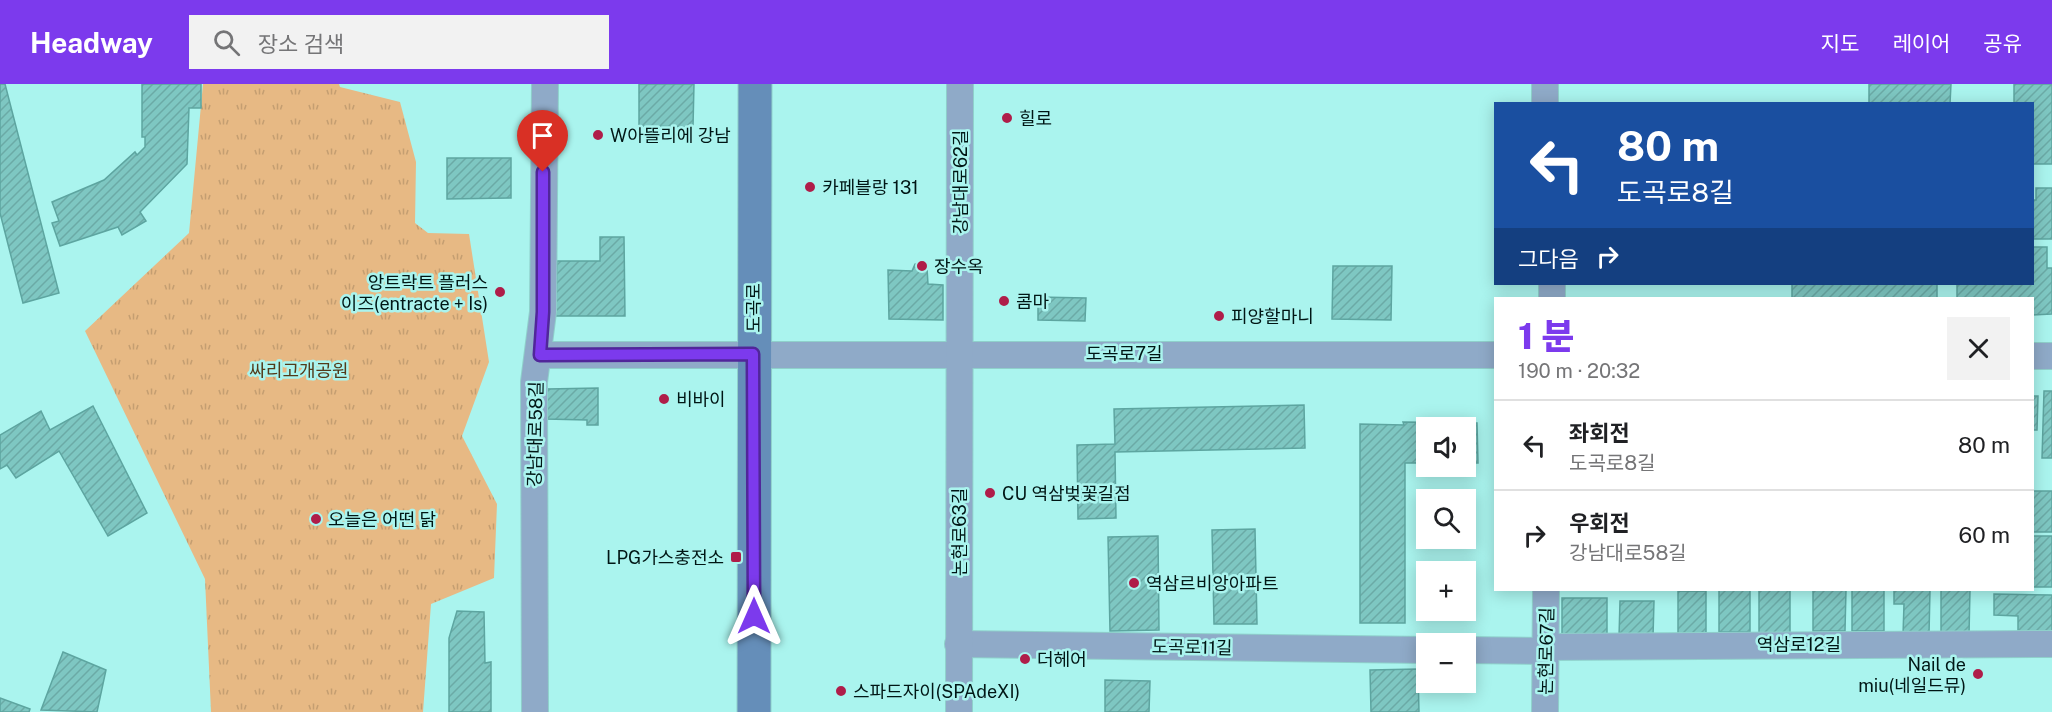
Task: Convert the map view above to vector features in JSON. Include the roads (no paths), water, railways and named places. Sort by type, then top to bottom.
[{"type":"main road","name":"도곡로","points":[[754,84],[754,712]]},
{"type":"street","name":"강남대로58길","points":[[535,712],[534,382],[540,355],[543,312],[544,84]]},
{"type":"street","name":"강남대로62길","points":[[959,353],[960,84]]},
{"type":"street","points":[[1545,84],[1545,102]]},
{"type":"street","name":"도곡로7길","points":[[540,355],[959,353],[1494,355]]},
{"type":"street","name":"논현로63길","points":[[959,353],[959,712]]},
{"type":"street","points":[[2034,356],[2052,356]]},
{"type":"street","name":"논현로67길","points":[[1545,712],[1546,591]]},
{"type":"street","name":"도곡로11길","points":[[958,644],[1416,650]]},
{"type":"street","name":"역삼로12길","points":[[1545,649],[2052,645]]},
{"type":"street","points":[[1476,650],[1545,649]]},
{"type":"place","name":"힐로","points":[[1007,118]]},
{"type":"place","name":"W아뜰리에 강남","points":[[598,135]]},
{"type":"place","name":"카페블랑 131","points":[[810,187]]},
{"type":"place","name":"장수옥","points":[[922,266]]},
{"type":"place","name":"앙트락트 플러스 이즈(entracte + Is)","points":[[500,292]]},
{"type":"place","name":"콤마","points":[[1004,301]]},
{"type":"place","name":"피양할마니","points":[[1219,316]]},
{"type":"place","name":"비바이","points":[[664,399]]},
{"type":"place","name":"CU 역삼벚꽃길점","points":[[990,493]]},
{"type":"place","name":"오늘은 어떤 닭","points":[[316,519]]},
{"type":"place","name":"LPG가스충전소","points":[[736,557]]},
{"type":"place","name":"역삼르비앙아파트","points":[[1134,583]]},
{"type":"place","name":"더헤어","points":[[1025,659]]},
{"type":"place","name":"Nail de miu(네일드뮤)","points":[[1978,674]]},
{"type":"place","name":"스파드자이(SPAdeXI)","points":[[841,691]]},
{"type":"park label","name":"싸리고개공원","points":[[299,370]]}]
